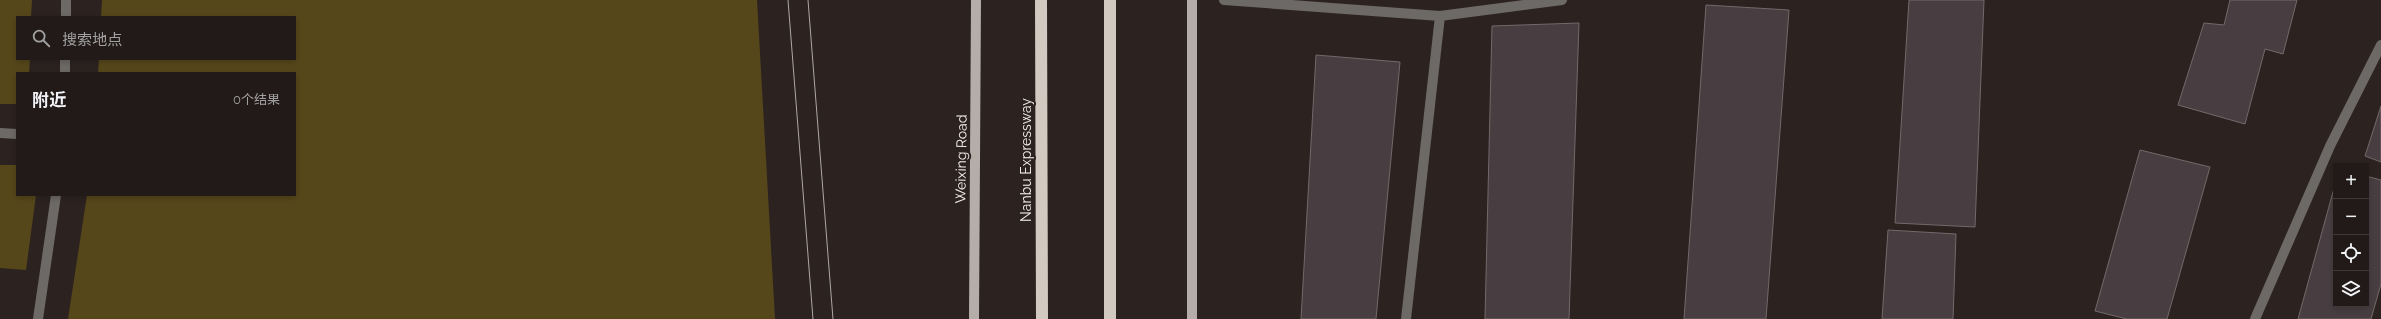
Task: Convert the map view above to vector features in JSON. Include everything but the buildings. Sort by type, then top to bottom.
[{"type":"highway","name":"Nanbu Expressway","points":[[1041,0],[1042,319]]},
{"type":"highway","points":[[1110,0],[1110,319]]},
{"type":"main road","name":"Weixing Road","points":[[974,319],[976,0]]},
{"type":"main road","points":[[1192,0],[1192,319]]},
{"type":"lane","points":[[66,0],[66,16]]},
{"type":"lane","points":[[1224,0],[1440,16],[1562,0]]},
{"type":"lane","points":[[1406,319],[1440,16]]},
{"type":"lane","points":[[2255,319],[2330,146],[2381,45]]},
{"type":"lane","points":[[65,60],[65,72]]},
{"type":"lane","points":[[0,133],[16,134]]},
{"type":"lane","points":[[38,319],[56,196]]},
{"type":"shaded area","points":[[0,0],[32,0],[31,16],[16,16],[16,60],[30,60],[29,72],[16,72],[16,104],[0,104]]},
{"type":"shaded area","points":[[102,0],[757,0],[775,319],[68,319],[87,196],[296,196],[296,72],[98,72],[99,60],[296,60],[296,16],[101,16]]},
{"type":"shaded area","points":[[0,165],[16,165],[16,196],[36,196],[26,270],[0,268]]},
{"type":"tram line","points":[[788,0],[813,319]]},
{"type":"tram line","points":[[808,0],[833,319]]}]
